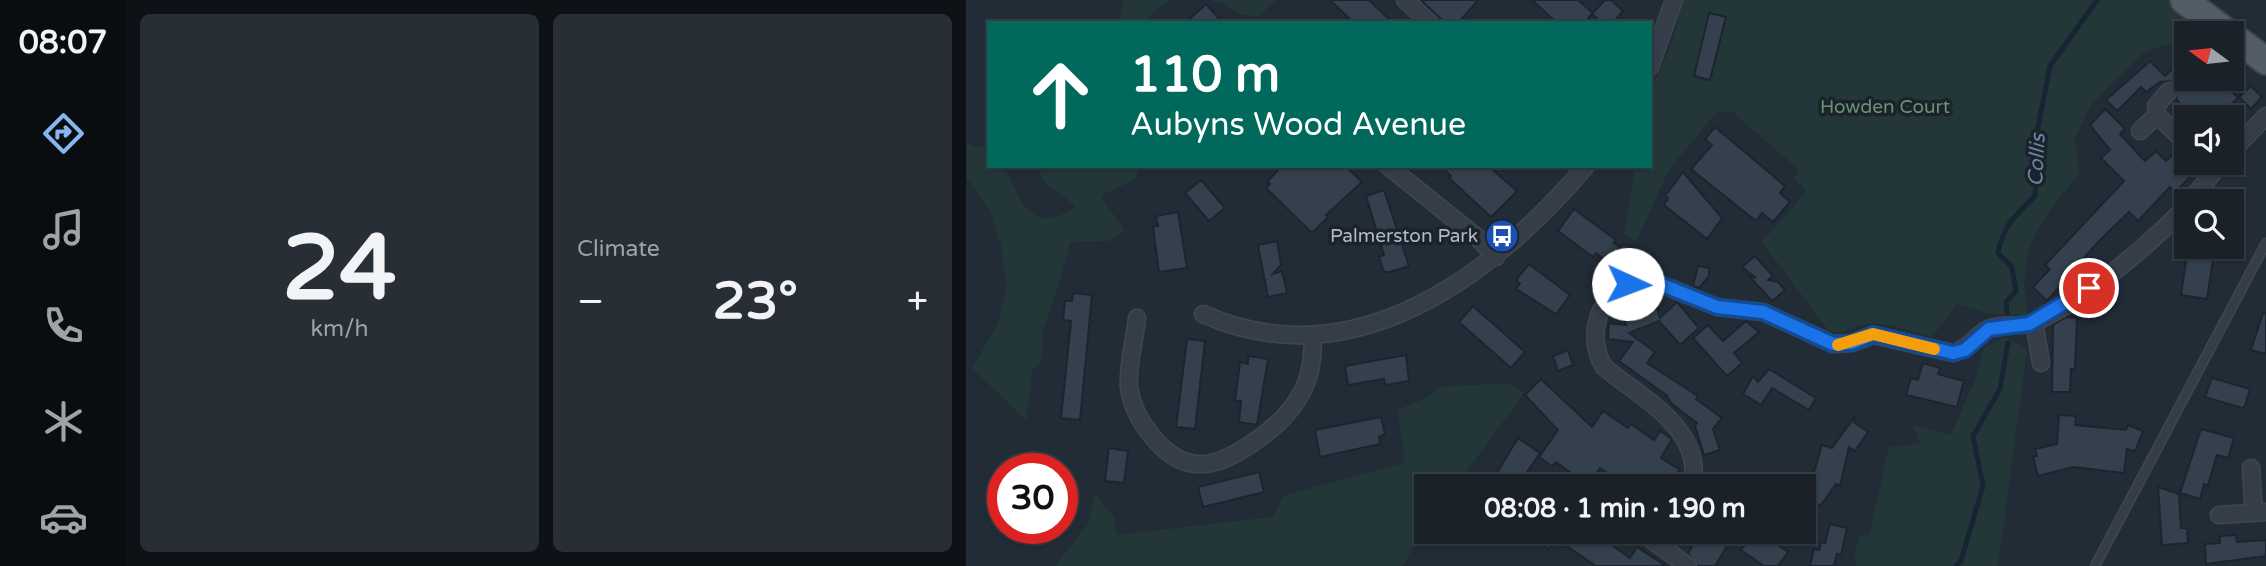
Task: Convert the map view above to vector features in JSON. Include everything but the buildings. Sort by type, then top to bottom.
[{"type":"main road","points":[[2183,0],[2212,21]]},
{"type":"main road","points":[[2244,44],[2266,61]]},
{"type":"street","points":[[1405,0],[1428,21]]},
{"type":"street","points":[[1652,61],[1674,0]]},
{"type":"street","points":[[2169,91],[2156,106],[2157,115],[2174,131]]},
{"type":"street","points":[[2140,131],[2157,115]]},
{"type":"street","points":[[2244,139],[2266,116]]},
{"type":"street","points":[[1390,168],[1479,239],[1496,257]]},
{"type":"street","points":[[1203,314],[1255,332],[1313,335],[1379,321],[1450,289],[1496,257],[1584,168]]},
{"type":"street","points":[[1692,474],[1693,459],[1683,433],[1604,368],[1598,357],[1594,344],[1596,319],[1620,288],[1639,280],[1650,280],[1717,307],[1763,312],[1833,344],[1852,343],[1873,334],[1953,353],[1965,350],[1989,329],[2034,322],[2110,275],[2174,217]]},
{"type":"street","points":[[1137,318],[1129,385],[1133,405],[1159,445],[1181,461],[1196,465],[1220,463],[1232,457],[1282,420],[1295,404],[1309,376],[1313,335]]},
{"type":"street","points":[[2034,322],[2041,363]]},
{"type":"street","points":[[2219,515],[2260,513],[2251,468]]},
{"type":"street","points":[[1667,544],[1688,566]]},
{"type":"lane","points":[[2095,566],[2266,243]]},
{"type":"green space","points":[[1124,0],[1172,0],[1155,10],[1146,21],[1119,21]]},
{"type":"green space","points":[[1210,0],[1276,0],[1259,16],[1242,15],[1224,4]]},
{"type":"green space","name":"Howden Court","points":[[1683,0],[2168,0],[2197,21],[2174,21],[2174,42],[2143,53],[2090,106],[2075,138],[2079,174],[2052,207],[2034,238],[2028,255],[2025,293],[2028,316],[1986,313],[1957,304],[1932,337],[1879,324],[1840,332],[1828,330],[1762,242],[1807,191],[1794,178],[1799,170],[1733,112],[1717,112],[1669,169],[1636,242],[1624,234],[1636,168],[1652,168],[1652,88],[1674,38]]},
{"type":"green space","points":[[966,141],[973,147],[987,147],[987,168],[1005,168],[1016,192],[1030,211],[1039,217],[1049,218],[1061,215],[1076,206],[1044,182],[1040,168],[1139,168],[1134,180],[1100,196],[1125,230],[1109,241],[1070,242],[1060,282],[1043,330],[1041,363],[1033,368],[1026,420],[972,368],[998,324],[1007,286],[1001,246],[990,210],[966,177]]},
{"type":"green space","points":[[2005,337],[2027,350],[1998,566],[1856,566],[1855,551],[1860,535],[1869,535],[1889,447],[1920,444],[1914,425],[1951,435],[1976,378],[1984,348]]},
{"type":"green space","points":[[1509,383],[1524,393],[1465,474],[1414,474],[1416,544],[1402,566],[1055,566],[1072,544],[1078,544],[1078,537],[1089,523],[1094,493],[1114,517],[1117,535],[1272,517],[1285,495],[1405,463],[1398,410],[1430,396],[1437,387]]},
{"type":"waterway","name":"Collis","points":[[2007,313],[2006,302],[2016,291],[2012,267],[1998,253],[2007,227],[2035,196],[2038,127],[2050,66],[2097,0]]},
{"type":"waterway","name":"Collis","points":[[1956,566],[1961,561],[1983,486],[1973,436],[2000,389],[2008,343]]},
{"type":"slow traffic","points":[[1838,345],[1852,343],[1873,334],[1934,349]]},
{"type":"place","name":"Palmerston Park","points":[[1502,236]]},
{"type":"route","points":[[1628,284],[1650,280],[1717,307],[1763,312],[1833,344],[1852,343],[1873,334],[1953,353],[1965,350],[1989,329],[2029,324],[2046,316],[2089,288]]}]
